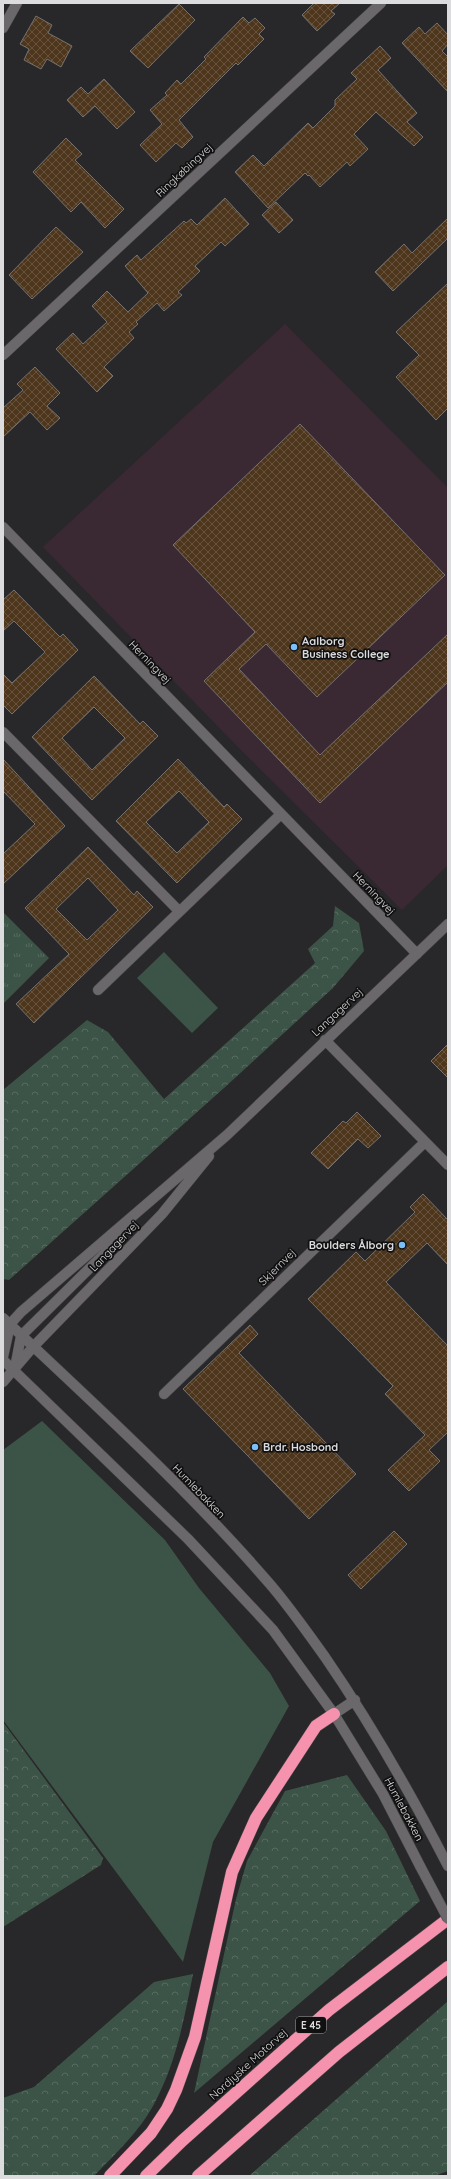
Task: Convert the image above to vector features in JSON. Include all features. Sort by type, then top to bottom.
[{"type":"highway","points":[[110,2176],[151,2133],[167,2109],[176,2090],[194,2037],[229,1885],[242,1847],[256,1818],[316,1726],[334,1714]]},
{"type":"highway","name":"Nordjyske Motorvej","points":[[146,2176],[182,2141],[329,2010],[448,1919]]},
{"type":"highway","points":[[198,2176],[339,2052],[448,1967]]},
{"type":"street","points":[[3,28],[16,3]]},
{"type":"street","name":"Ringkøbingvej","points":[[3,355],[381,3]]},
{"type":"street","name":"Herningvej","points":[[3,527],[417,954]]},
{"type":"street","points":[[5,736],[179,911]]},
{"type":"street","points":[[98,990],[281,814]]},
{"type":"street","name":"Langagervej","points":[[3,1359],[5,1325],[227,1135],[448,924]]},
{"type":"street","points":[[325,1040],[448,1165]]},
{"type":"street","name":"Langagervej","points":[[3,1382],[33,1347],[162,1214],[227,1135]]},
{"type":"street","name":"Skjernvej","points":[[164,1394],[425,1142]]},
{"type":"street","name":"Langagervej","points":[[21,1336],[106,1252],[130,1218]]},
{"type":"street","name":"Humlebakken","points":[[5,1325],[21,1336],[33,1347],[183,1490],[270,1583],[307,1631],[354,1700],[400,1775],[448,1866]]},
{"type":"street","points":[[14,1371],[21,1336]]},
{"type":"street","name":"Humlebakken","points":[[3,1359],[188,1539],[273,1630],[334,1714],[383,1794],[448,1919]]},
{"type":"street","points":[[334,1714],[354,1700]]},
{"type":"shaded area","name":"Aalborg Business College","points":[[285,324],[448,488],[448,865],[402,910],[237,746],[43,547]]},
{"type":"green space","points":[[335,906],[359,923],[364,951],[333,988],[224,1088],[9,1280],[3,1279],[3,1090],[87,1020],[108,1032],[164,1099],[315,963],[308,949],[333,926]]},
{"type":"green space","points":[[3,912],[49,958],[3,1004]]},
{"type":"green space","points":[[164,952],[218,1008],[192,1033],[137,978]]},
{"type":"green space","points":[[42,1421],[165,1540],[199,1588],[270,1673],[289,1706],[213,1842],[183,1962],[3,1720],[3,1450]]},
{"type":"green space","points":[[3,1722],[103,1858],[101,1865],[3,1927]]},
{"type":"green space","points":[[347,1775],[386,1831],[420,1901],[194,2093],[236,1899],[247,1861],[285,1791]]},
{"type":"green space","points":[[193,1974],[178,2042],[168,2074],[153,2106],[134,2134],[94,2176],[3,2176],[3,2098],[34,2087],[154,1982]]},
{"type":"green space","points":[[448,2001],[448,2171],[437,2175],[420,2176],[249,2176]]},
{"type":"building","points":[[314,3],[340,3],[331,11],[335,14],[317,31],[302,15]]},
{"type":"building","points":[[179,4],[195,20],[148,68],[130,51]]},
{"type":"building","points":[[36,16],[52,25],[48,33],[72,46],[61,67],[47,59],[41,69],[24,60],[29,49],[20,44]]},
{"type":"building","points":[[243,17],[249,23],[255,18],[265,28],[259,34],[264,39],[238,65],[236,63],[179,120],[193,137],[182,148],[176,143],[156,162],[140,145],[162,124],[150,110],[167,95],[165,93],[177,80],[181,84],[206,59],[204,57]]},
{"type":"building","points":[[437,23],[448,35],[448,44],[442,51],[448,57],[448,92],[402,43],[419,27],[425,34]]},
{"type":"building","points":[[380,46],[391,58],[378,70],[417,113],[407,122],[423,137],[414,146],[376,112],[354,134],[368,149],[350,166],[347,162],[320,187],[309,175],[308,176],[305,173],[268,208],[235,172],[253,155],[264,166],[308,123],[313,128],[335,106],[335,100],[357,79],[351,73]]},
{"type":"building","points":[[104,79],[135,112],[117,129],[95,106],[83,117],[67,100],[81,87],[88,94]]},
{"type":"building","points":[[66,138],[82,154],[75,160],[124,209],[105,228],[81,202],[71,212],[33,172]]},
{"type":"building","points":[[225,198],[249,224],[225,246],[221,242],[195,266],[200,271],[178,292],[182,295],[164,311],[157,303],[136,322],[138,324],[129,332],[134,338],[104,367],[113,376],[97,392],[56,349],[73,333],[83,344],[107,322],[92,306],[107,291],[128,312],[148,293],[125,266],[137,255],[141,260],[184,221],[186,223],[191,219],[197,225]]},
{"type":"building","points":[[276,202],[293,220],[279,233],[262,215]]},
{"type":"building","points":[[448,218],[448,238],[393,291],[375,272],[404,244],[412,253]]},
{"type":"building","points":[[56,227],[83,252],[32,299],[9,275]]},
{"type":"building","points":[[448,283],[448,408],[436,420],[396,377],[419,355],[396,332]]},
{"type":"building","points":[[35,367],[60,393],[47,406],[60,418],[47,430],[30,412],[3,437],[3,408],[23,390],[17,384]]},
{"type":"building","points":[[300,424],[445,575],[317,697],[266,644],[239,669],[320,755],[448,634],[448,682],[320,803],[204,681],[255,632],[173,545]]},
{"type":"building","points":[[14,590],[60,637],[63,634],[78,650],[12,714],[3,705],[3,674],[12,683],[45,652],[14,621],[3,631],[3,600]]},
{"type":"building","points":[[94,676],[140,724],[143,721],[158,736],[92,800],[32,737]],"holes":[[[94,707],[125,738],[92,770],[62,738]]]},
{"type":"building","points":[[3,759],[65,826],[3,884],[3,854],[35,824],[3,791]]},
{"type":"building","points":[[178,759],[224,807],[227,804],[242,819],[177,883],[116,821]],"holes":[[[179,791],[209,822],[177,853],[146,822]]]},
{"type":"building","points":[[88,847],[134,895],[137,891],[153,907],[34,1023],[16,1004],[69,954],[25,908]],"holes":[[[88,878],[118,910],[87,940],[56,909]]]},
{"type":"building","points":[[448,1044],[448,1078],[431,1061]]},
{"type":"building","points":[[357,1112],[381,1136],[368,1148],[358,1139],[328,1169],[311,1153],[343,1121],[346,1123]]},
{"type":"building","points":[[423,1194],[448,1220],[448,1265],[427,1243],[386,1282],[448,1346],[448,1432],[429,1450],[440,1461],[409,1491],[388,1470],[425,1435],[385,1394],[393,1386],[308,1299],[356,1252],[365,1261],[415,1212],[410,1207]]},
{"type":"building","points":[[250,1325],[258,1334],[239,1353],[356,1474],[309,1519],[183,1389]]},
{"type":"building","points":[[394,1531],[407,1544],[361,1589],[348,1575]]},
{"type":"place","name":"Aalborg Business College","points":[[294,647]]},
{"type":"place","name":"Boulders Ålborg","points":[[402,1245]]},
{"type":"place","name":"Brdr. Hosbond","points":[[255,1447]]}]
